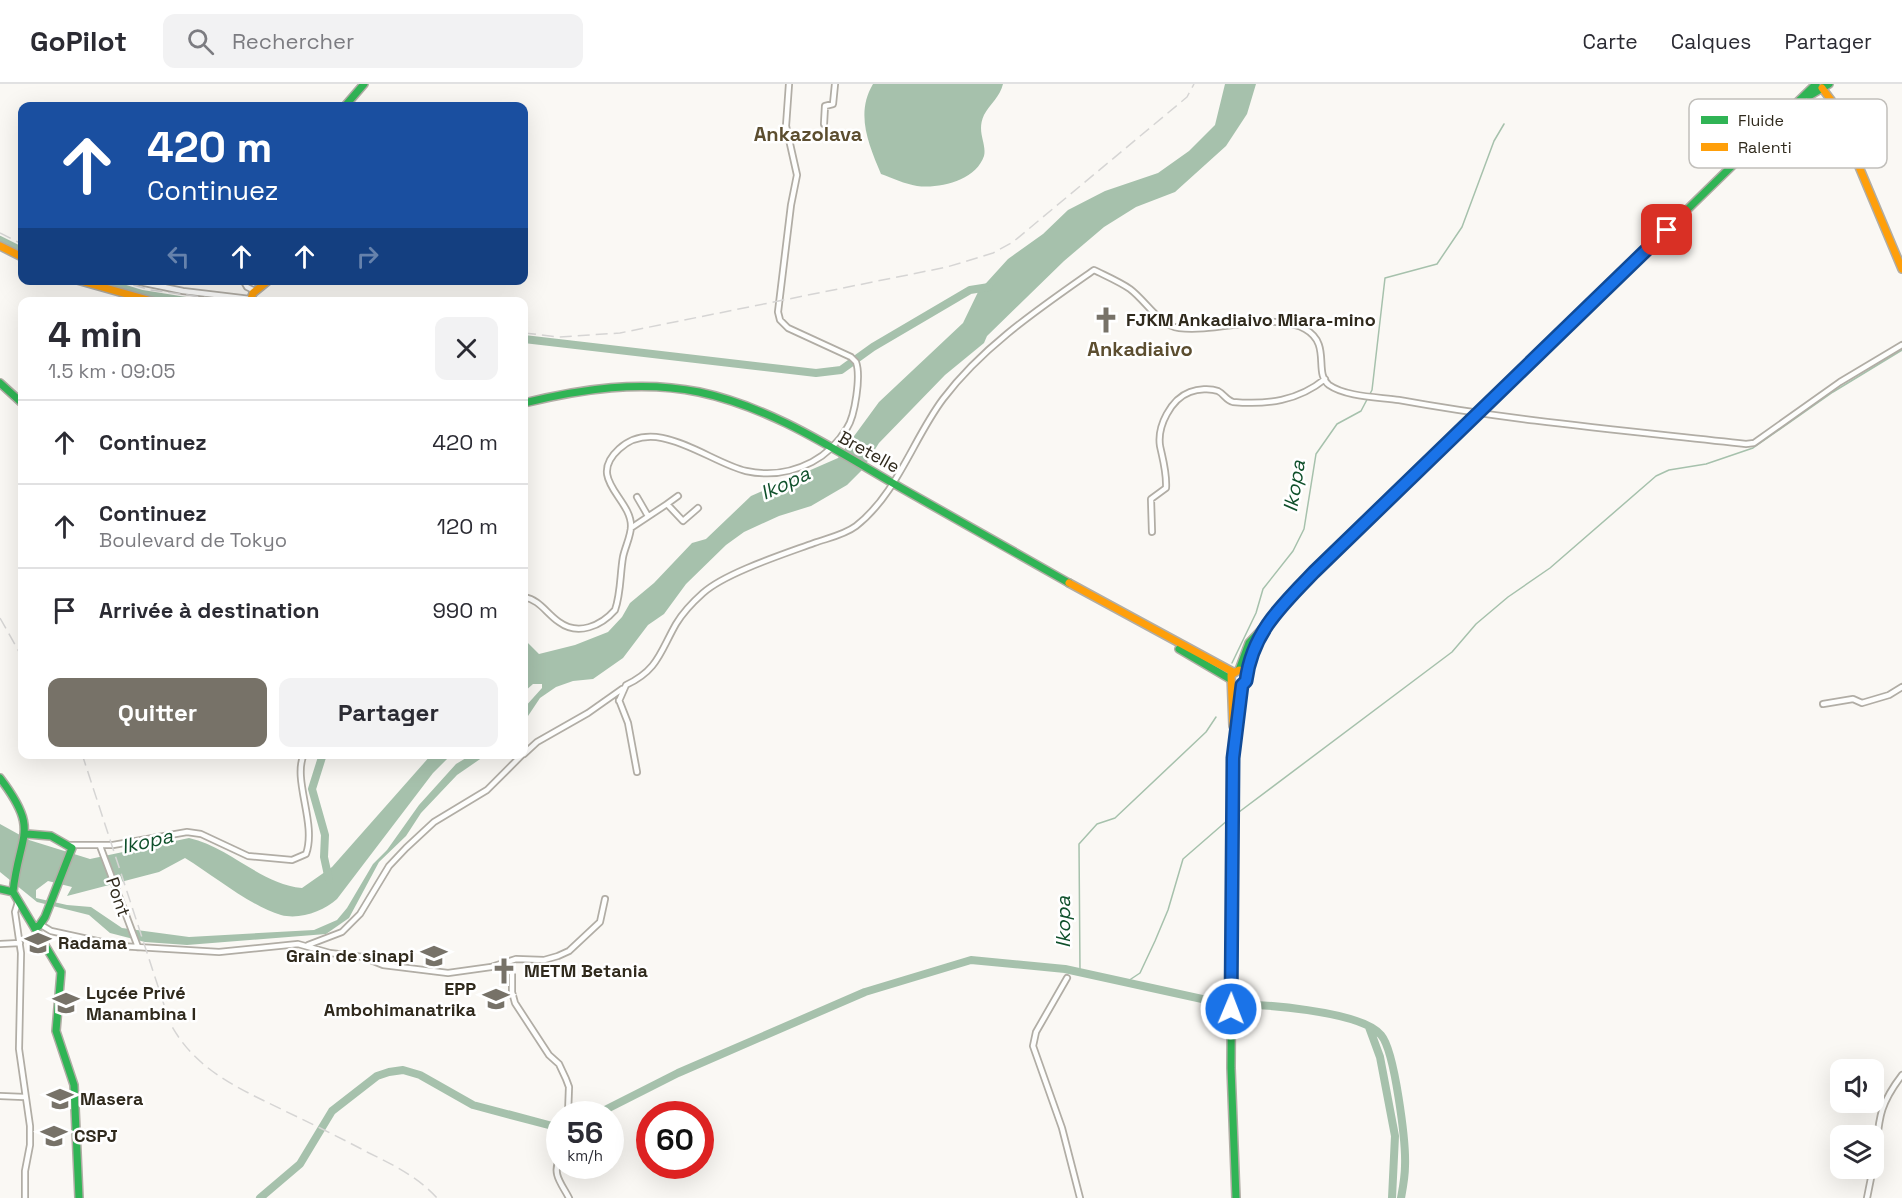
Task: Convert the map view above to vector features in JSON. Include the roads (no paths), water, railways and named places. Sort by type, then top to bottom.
[{"type":"main road","points":[[348,102],[364,84]]},
{"type":"main road","points":[[1804,99],[1823,85],[1830,99]]},
{"type":"main road","points":[[1236,1198],[1232,1130],[1231,1009],[1233,744],[1236,675],[1249,644],[1314,572],[1732,168]]},
{"type":"main road","points":[[1859,168],[1902,270]]},
{"type":"main road","points":[[0,246],[18,255]]},
{"type":"main road","points":[[95,285],[137,297]]},
{"type":"main road","points":[[252,297],[263,285]]},
{"type":"main road","points":[[0,383],[18,399]]},
{"type":"main road","name":"Bretelle","points":[[528,402],[604,386],[644,386],[686,390],[736,402],[762,412],[890,480],[1172,641],[1177,648],[1236,675],[1242,685]]},
{"type":"main road","points":[[1233,744],[1242,685],[1246,681],[1236,675]]},
{"type":"main road","points":[[0,774],[17,797],[35,833]]},
{"type":"main road","points":[[0,778],[20,806],[26,819],[27,835],[13,888],[18,902],[37,926],[61,972],[56,1031],[74,1085],[79,1198]]},
{"type":"main road","points":[[27,835],[35,833],[70,849],[45,915],[37,926]]},
{"type":"main road","points":[[0,888],[13,888]]},
{"type":"street","points":[[528,598],[535,601],[559,622],[569,627],[582,628],[606,620],[615,610],[619,600],[621,569],[631,528],[630,519],[610,486],[608,468],[619,449],[638,437],[652,436],[688,446],[747,471],[777,473],[796,471],[833,449],[853,420],[856,362],[851,357],[794,331],[780,320],[778,300],[784,278],[791,205],[797,175],[786,126],[789,84]]},
{"type":"street","points":[[824,124],[825,106],[833,104],[835,84]]},
{"type":"street","points":[[619,700],[626,685],[639,679],[659,660],[677,622],[703,593],[732,576],[856,526],[890,480],[931,416],[963,374],[1035,312],[1094,270],[1130,289],[1168,325],[1180,328],[1220,328],[1277,322],[1305,329],[1320,346],[1325,379],[1328,384],[1349,392],[1478,415],[1754,443],[1840,382],[1902,345]]},
{"type":"street","points":[[154,285],[228,297]]},
{"type":"street","points":[[246,285],[255,291]]},
{"type":"street","points":[[1152,532],[1151,499],[1166,488],[1161,435],[1174,401],[1187,393],[1205,389],[1217,391],[1233,402],[1286,400],[1312,389],[1325,379]]},
{"type":"street","points":[[631,528],[678,496]]},
{"type":"street","points":[[637,497],[648,516]]},
{"type":"street","points":[[667,504],[683,521],[698,508]]},
{"type":"street","points":[[1823,704],[1853,699],[1862,703],[1889,695],[1902,687]]},
{"type":"street","points":[[528,750],[622,689],[619,700],[628,723],[637,772]]},
{"type":"street","points":[[70,849],[187,832],[201,834],[248,856],[292,860],[301,858],[308,846],[307,805],[300,770],[303,759]]},
{"type":"street","points":[[37,926],[51,931],[138,947],[219,952],[307,946],[342,932],[355,920],[389,866],[406,848],[434,822],[487,790],[518,759]]},
{"type":"street","name":"Pont","points":[[100,846],[138,947]]},
{"type":"street","points":[[307,946],[363,957],[390,966],[435,972],[469,971],[516,959],[544,960],[569,951],[600,922],[605,899]]},
{"type":"street","points":[[18,902],[15,919],[20,943],[18,1014],[24,1097],[30,1136],[25,1172],[25,1198]]},
{"type":"street","points":[[321,941],[321,950]]},
{"type":"street","points":[[0,944],[20,943]]},
{"type":"street","points":[[504,963],[505,968],[512,973],[512,992],[515,1003],[549,1055],[559,1064],[569,1087],[568,1101]]},
{"type":"street","points":[[1067,978],[1036,1032],[1033,1046],[1062,1128],[1080,1198]]},
{"type":"street","points":[[1877,1125],[1884,1100],[1902,1074]]},
{"type":"street","points":[[0,1096],[24,1097]]},
{"type":"street","points":[[558,1179],[569,1198]]},
{"type":"street","points":[[1868,1198],[1871,1179]]},
{"type":"water","points":[[873,84],[1003,84],[1000,93],[986,111],[982,121],[981,132],[985,151],[980,164],[965,177],[936,186],[912,185],[881,174],[868,141],[864,118],[868,95]]},
{"type":"water","points":[[1225,84],[1256,84],[1247,114],[1226,146],[1175,192],[1136,207],[1104,227],[1064,261],[987,336],[984,343],[945,375],[879,443],[862,470],[847,485],[811,506],[779,516],[744,532],[726,545],[686,584],[664,614],[648,625],[623,658],[593,679],[573,681],[556,687],[540,698],[528,716],[528,704],[542,688],[542,684],[533,684],[528,688],[530,653],[528,643],[539,654],[575,645],[608,632],[622,617],[630,603],[654,583],[692,543],[706,539],[751,496],[838,458],[879,402],[963,323],[978,292],[1008,259],[1043,234],[1068,210],[1105,191],[1158,173],[1189,151],[1215,125]]},
{"type":"water","points":[[427,759],[447,759],[433,773],[337,899],[311,913],[288,916],[269,911],[185,858],[159,872],[67,896],[72,887],[48,881],[36,890],[36,898],[67,905],[91,907],[122,928],[189,937],[314,930],[337,920],[347,908],[373,864],[387,850],[419,805],[456,764],[464,759],[480,759],[457,775],[421,813],[406,836],[379,862],[349,918],[326,934],[187,945],[145,942],[110,933],[89,915],[37,902],[0,872],[0,824],[29,840],[90,859],[189,838],[218,849],[272,880],[302,888],[332,867]]},
{"type":"waterway","name":"Ikopa","points":[[1232,663],[1256,613],[1263,589],[1293,551],[1304,529],[1316,454],[1337,424],[1361,411],[1372,390],[1385,278],[1437,264],[1462,227],[1494,141],[1504,124]]},
{"type":"waterway","name":"Ikopa","points":[[0,240],[18,249]]},
{"type":"waterway","name":"Ikopa","points":[[113,285],[161,297]]},
{"type":"waterway","name":"Ikopa","points":[[528,339],[816,373],[841,370],[873,347],[970,290],[989,287]]},
{"type":"waterway","points":[[1235,815],[1452,652],[1476,624],[1508,597],[1550,568],[1656,476],[1669,470],[1706,464],[1753,448],[1833,392],[1902,350]]},
{"type":"waterway","name":"Ikopa","points":[[528,655],[535,663]]},
{"type":"waterway","name":"Ikopa","points":[[1080,972],[1079,844],[1097,824],[1115,818],[1206,732],[1216,717]]},
{"type":"waterway","name":"Ikopa","points":[[321,759],[312,789],[325,835],[324,857],[329,880]]},
{"type":"waterway","points":[[1125,983],[1140,973],[1155,941],[1168,910],[1183,859],[1229,819]]},
{"type":"waterway","points":[[623,1101],[678,1073],[865,992],[971,960],[1065,969],[1225,1004],[1308,1010],[1331,1014],[1370,1026],[1381,1035],[1386,1044],[1395,1077],[1405,1154],[1405,1174],[1401,1198]]},
{"type":"waterway","name":"Ikopa","points":[[1369,1027],[1380,1057],[1395,1136],[1392,1198]]},
{"type":"waterway","points":[[260,1198],[300,1164],[332,1111],[377,1076],[389,1072],[403,1070],[420,1075],[473,1105],[546,1124]]},
{"type":"railway","points":[[528,333],[559,337],[620,333],[947,267],[993,253],[1013,242],[1187,97],[1194,84]]},
{"type":"railway","points":[[0,233],[18,242]]},
{"type":"railway","points":[[134,285],[151,290],[202,297]]},
{"type":"railway","points":[[0,618],[18,650]]},
{"type":"railway","points":[[84,759],[170,1023],[180,1039],[192,1053],[219,1076],[250,1094],[397,1167],[422,1184],[437,1198]]},
{"type":"place","name":"FJKM Ankadiaivo Miara-mino","points":[[1106,320]]},
{"type":"place","name":"Radama","points":[[38,943]]},
{"type":"place","name":"Grain de sinapi","points":[[434,956]]},
{"type":"place","name":"METM Betania","points":[[504,971]]},
{"type":"place","name":"EPP Ambohimanatrika","points":[[496,999]]},
{"type":"place","name":"Lycée Privé Manambina I","points":[[66,1003]]},
{"type":"place","name":"Masera","points":[[60,1099]]},
{"type":"place","name":"CSPJ","points":[[54,1136]]},
{"type":"district","name":"Ankazolava","points":[[808,134]]},
{"type":"district","name":"Ankadiaivo","points":[[1140,349]]}]
